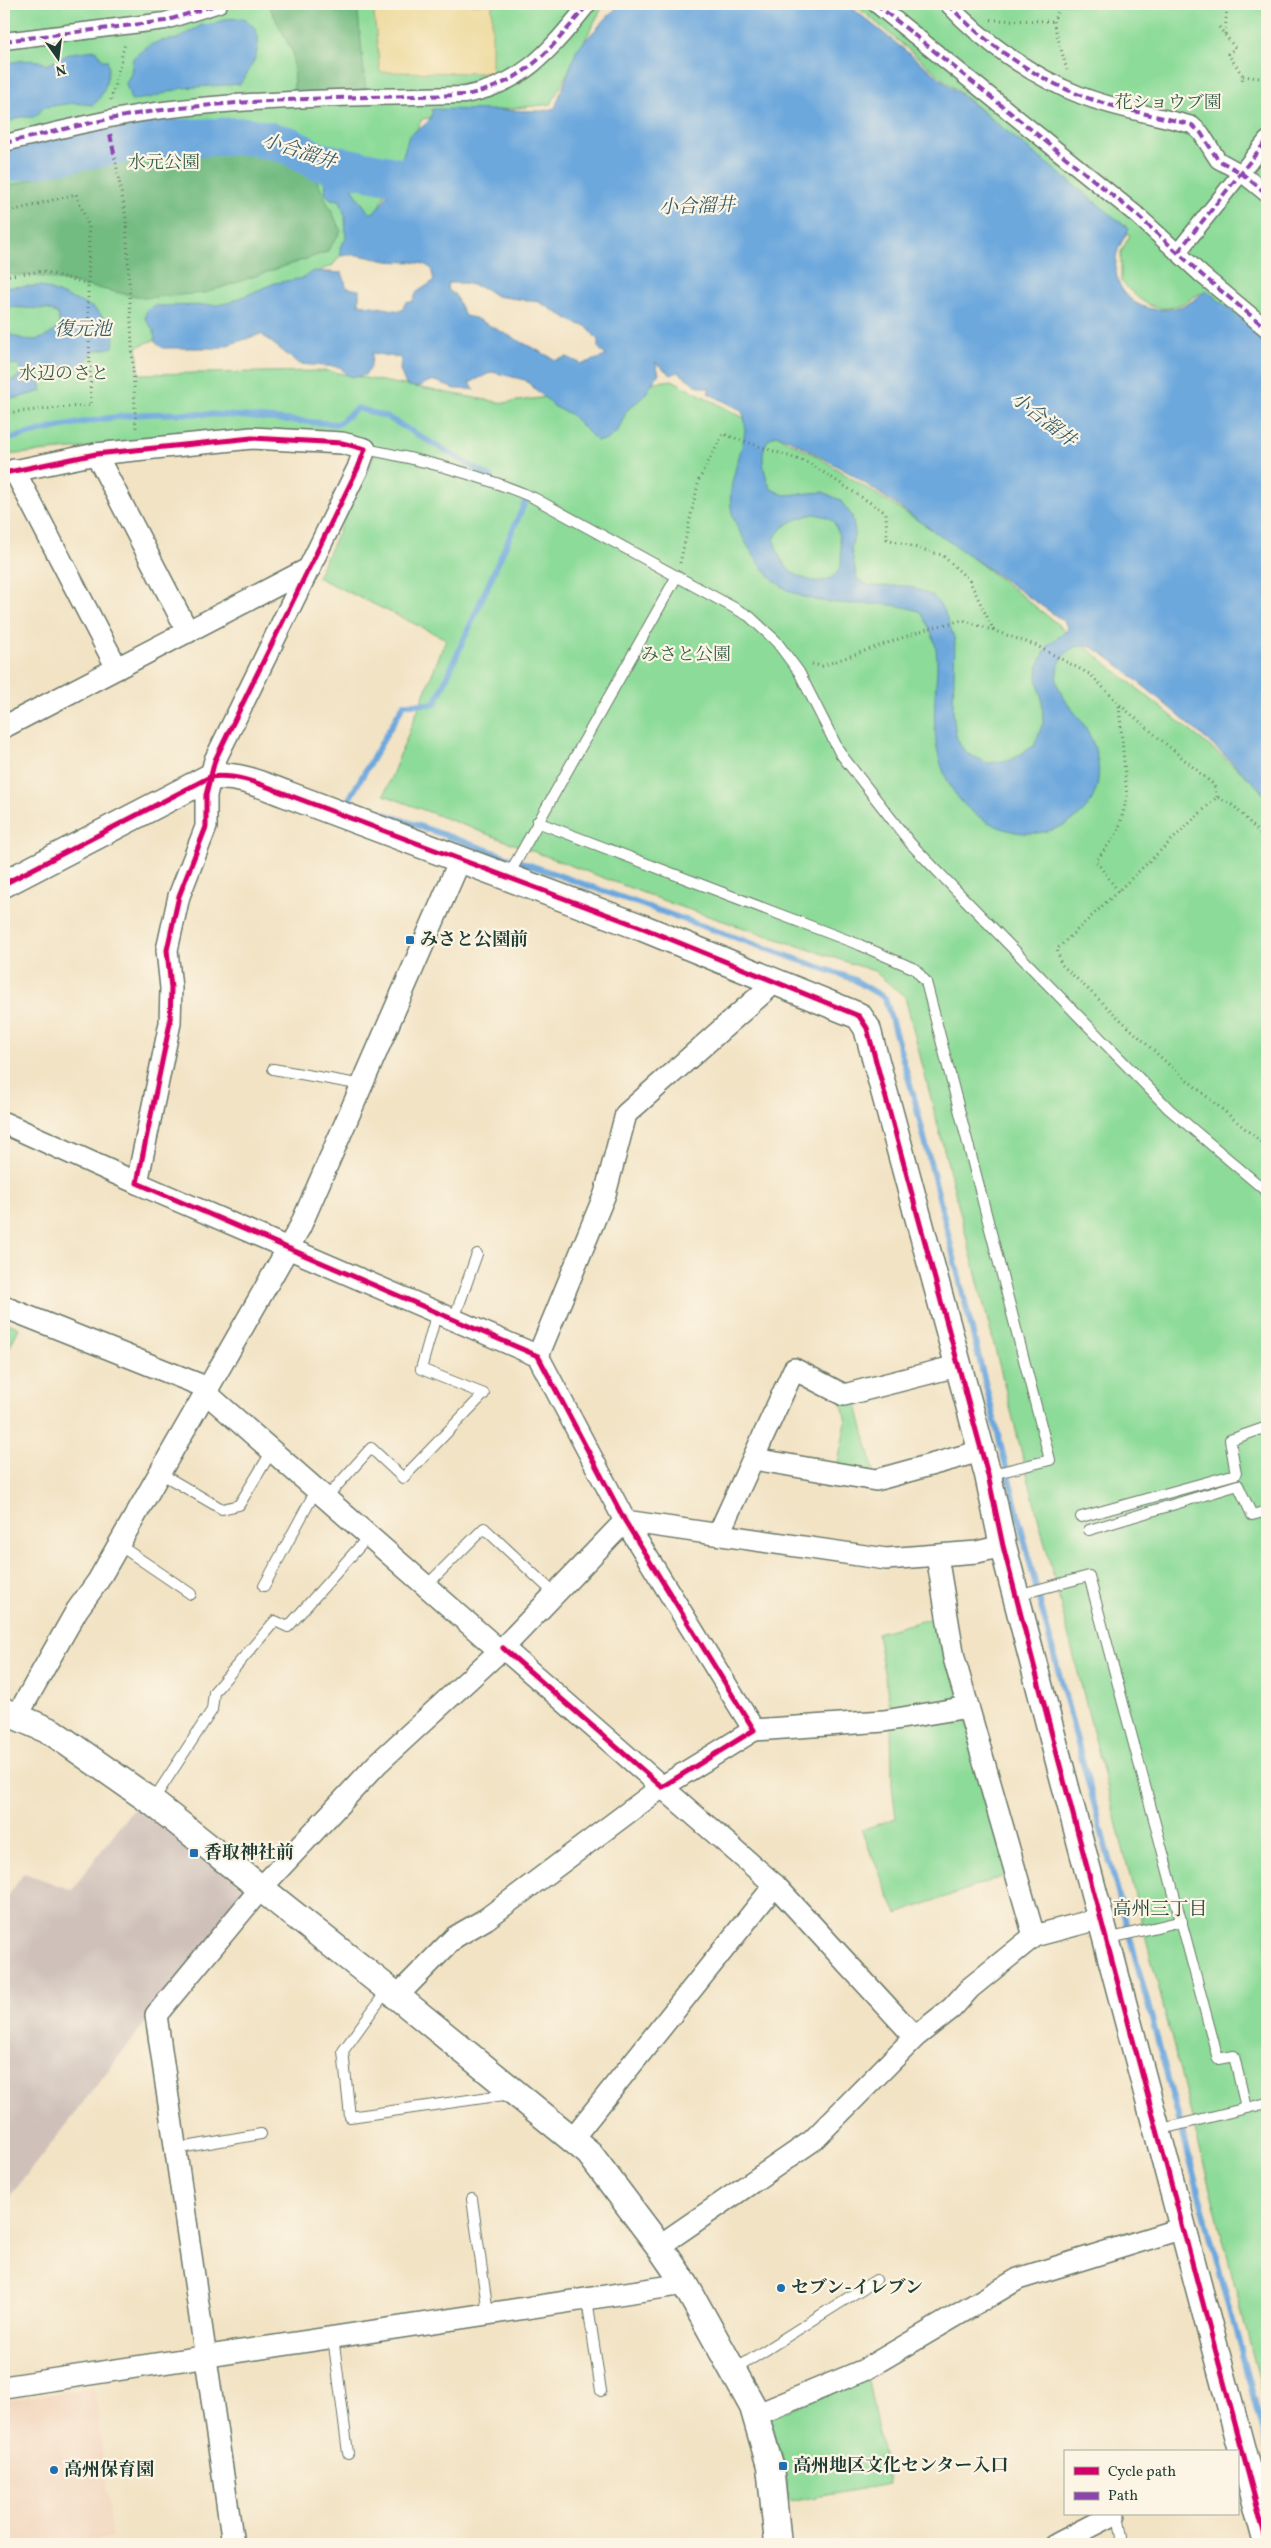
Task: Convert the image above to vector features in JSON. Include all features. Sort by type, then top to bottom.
[{"type":"street","points":[[4,41],[184,17],[219,4]]},
{"type":"street","points":[[4,143],[107,120],[171,109],[298,99],[465,95],[484,91],[504,84],[527,70],[546,52],[588,4]]},
{"type":"street","points":[[876,4],[1138,216],[1267,329]]},
{"type":"street","points":[[948,4],[1003,52],[1052,83],[1072,91],[1192,124],[1201,133],[1218,160],[1240,172],[1267,194]]},
{"type":"street","points":[[1178,252],[1267,140]]},
{"type":"street","points":[[117,668],[9,471],[96,454],[252,438],[342,443],[365,449],[358,468],[310,568],[215,760],[206,794],[206,827],[179,896],[167,950],[171,988],[170,1023],[137,1183]]},
{"type":"street","points":[[96,454],[188,632]]},
{"type":"street","points":[[4,727],[310,568]]},
{"type":"street","points":[[4,884],[210,777],[223,775],[249,781],[643,928],[774,983],[859,1016],[867,1028],[957,1366],[985,1463],[1003,1546],[1158,2130],[1238,2450],[1267,2544]]},
{"type":"street","points":[[460,860],[363,1085],[290,1247],[119,1545],[10,1714],[52,1732],[152,1802],[393,1992],[572,2139],[602,2168],[685,2284],[756,2415],[770,2466],[778,2544]]},
{"type":"street","points":[[538,1356],[605,1194],[626,1114],[774,983]]},
{"type":"street","points":[[4,1123],[137,1183],[290,1247],[538,1356],[625,1520],[754,1730]]},
{"type":"street","points":[[4,1307],[207,1390],[272,1451],[426,1586],[502,1649],[775,1885],[915,2036]]},
{"type":"street","points":[[720,1533],[794,1369],[844,1395],[957,1366]]},
{"type":"street","points":[[754,1459],[876,1480],[985,1463]]},
{"type":"street","points":[[625,1520],[886,1559],[977,1552],[1003,1546]]},
{"type":"street","points":[[232,2544],[156,2015],[262,1887],[377,1764],[502,1649],[625,1520]]},
{"type":"street","points":[[937,1556],[954,1658],[1034,1936]]},
{"type":"street","points":[[393,1992],[455,1937],[486,1918],[662,1787],[754,1730],[884,1721],[968,1707]]},
{"type":"street","points":[[572,2139],[775,1885]]},
{"type":"street","points":[[659,2246],[812,2141],[915,2036],[952,2008],[970,1988],[1034,1936],[1105,1928]]},
{"type":"street","points":[[756,2415],[864,2370],[1018,2279],[1183,2228]]},
{"type":"street","points":[[4,2387],[685,2284]]},
{"type":"street","points":[[1057,2544],[1113,2516]]},
{"type":"lane","points":[[365,449],[442,464],[508,487],[749,616],[776,641],[799,672],[840,753],[911,844],[1169,1109],[1267,1192]]},
{"type":"lane","points":[[507,877],[677,576]]},
{"type":"lane","points":[[537,822],[860,945],[915,969],[926,982],[1050,1460],[985,1463]]},
{"type":"lane","points":[[273,1069],[363,1085]]},
{"type":"lane","points":[[264,1586],[321,1494],[371,1448],[403,1478],[484,1394],[421,1369],[445,1315],[477,1254]]},
{"type":"lane","points":[[1081,1517],[1236,1474],[1230,1440],[1267,1427]]},
{"type":"lane","points":[[160,1473],[222,1509],[239,1505],[272,1451]]},
{"type":"lane","points":[[1089,1530],[1238,1485],[1252,1515],[1267,1511]]},
{"type":"lane","points":[[426,1586],[484,1528],[555,1594]]},
{"type":"lane","points":[[152,1802],[212,1710],[214,1692],[275,1621],[288,1627],[369,1536]]},
{"type":"lane","points":[[119,1545],[191,1594]]},
{"type":"lane","points":[[1017,1595],[1089,1576],[1218,2059],[1234,2056],[1246,2108]]},
{"type":"lane","points":[[1105,1928],[1182,1921]]},
{"type":"lane","points":[[393,1992],[343,2051],[350,2117],[516,2094]]},
{"type":"lane","points":[[1158,2130],[1267,2103]]},
{"type":"lane","points":[[174,2149],[261,2134]]},
{"type":"lane","points":[[472,2199],[488,2313]]},
{"type":"lane","points":[[733,2370],[876,2280]]},
{"type":"lane","points":[[587,2299],[601,2391]]},
{"type":"lane","points":[[333,2338],[348,2453]]},
{"type":"lane","points":[[1117,2516],[1123,2544]]},
{"type":"path","points":[[1063,4],[1053,21],[1072,91]]},
{"type":"path","points":[[1220,4],[1227,5],[1225,35]]},
{"type":"path","points":[[971,24],[990,20],[1053,21]]},
{"type":"path","points":[[107,120],[125,40],[134,24]]},
{"type":"path","points":[[1219,27],[1234,48],[1228,54],[1243,78],[1267,79]]},
{"type":"path","points":[[115,158],[126,218],[137,449]]},
{"type":"path","points":[[4,213],[76,194],[89,227],[88,284],[91,405],[4,413]]},
{"type":"path","points":[[4,276],[43,272],[88,284]]},
{"type":"path","points":[[677,576],[699,480],[723,434],[809,463],[886,513],[887,539],[942,555],[969,580],[994,631]]},
{"type":"path","points":[[791,662],[822,666],[927,629],[963,620],[1035,645],[1091,675],[1119,704],[1214,785],[1217,797],[1234,806],[1267,841]]},
{"type":"path","points":[[1118,891],[1096,861],[1118,832],[1127,798],[1119,704]]},
{"type":"path","points":[[1217,797],[1057,949],[1061,964],[1168,1064],[1267,1147]]},
{"type":"shaded area","points":[[137,1803],[248,1891],[4,2204],[4,1902],[24,1873],[72,1890]]},
{"type":"shaded area","name":"高州保育園","points":[[94,2388],[113,2538],[63,2544],[4,2544],[4,2401]]},
{"type":"green space","name":"みさと公園","points":[[4,4],[604,4],[551,104],[422,119],[378,208],[333,265],[137,347],[139,374],[327,371],[503,403],[672,380],[818,457],[951,542],[1016,591],[1254,782],[1267,799],[1267,2411],[905,997],[874,971],[678,906],[384,795],[446,639],[317,577],[375,454],[141,443],[4,455]]},
{"type":"green space","points":[[268,4],[357,4],[366,92],[294,94],[293,53]]},
{"type":"green space","name":"花ショウブ園","points":[[854,4],[1267,4],[1267,348],[1200,293],[1177,306],[1167,308],[1149,305],[1140,299],[1121,281],[1121,252],[1130,235]]},
{"type":"green space","name":"水元公園","points":[[250,145],[308,162],[341,231],[327,252],[205,293],[144,298],[45,277],[4,274],[4,187],[100,161]]},
{"type":"green space","points":[[4,1321],[19,1328],[4,1359]]},
{"type":"green space","points":[[855,1397],[874,1472],[837,1468],[846,1422],[841,1399]]},
{"type":"green space","points":[[937,1617],[1010,1874],[897,1914],[861,1830],[896,1818],[892,1785],[891,1712],[877,1633]]},
{"type":"green space","points":[[867,2376],[889,2484],[789,2502],[782,2456],[768,2418]]},
{"type":"sand","points":[[373,4],[492,4],[492,73],[380,72]]},
{"type":"water","points":[[620,4],[847,4],[1129,229],[1117,253],[1116,272],[1121,288],[1131,299],[1144,307],[1159,310],[1175,308],[1191,302],[1206,290],[1267,340],[1267,796],[1208,741],[1107,657],[1093,648],[1077,646],[1064,655],[1057,670],[1057,678],[1061,692],[1085,726],[1095,749],[1098,781],[1094,795],[1087,808],[1076,818],[1061,826],[1043,832],[1027,833],[1012,831],[984,820],[957,797],[942,767],[935,733],[934,716],[936,651],[932,635],[921,612],[891,605],[837,603],[816,600],[784,588],[771,577],[748,546],[736,524],[731,509],[733,477],[745,434],[745,421],[741,410],[708,393],[710,389],[696,385],[678,372],[671,375],[655,362],[659,373],[644,396],[627,410],[618,431],[607,440],[597,441],[570,414],[555,407],[525,380],[492,372],[469,383],[476,390],[456,389],[433,381],[419,387],[412,387],[406,385],[400,370],[401,358],[372,353],[368,372],[355,377],[348,376],[340,367],[299,364],[261,334],[218,348],[163,348],[155,342],[154,331],[145,318],[146,312],[152,306],[216,305],[228,303],[275,283],[303,278],[313,271],[342,273],[347,287],[359,290],[359,304],[401,311],[406,302],[412,302],[417,292],[434,281],[431,268],[415,262],[388,261],[359,255],[341,256],[340,247],[346,239],[345,216],[340,200],[331,199],[325,194],[326,186],[322,178],[317,177],[314,168],[325,162],[342,170],[357,196],[369,213],[372,213],[378,208],[390,190],[409,136],[428,122],[432,109],[542,111],[555,108],[577,49]],"holes":[[[448,283],[464,283],[484,288],[496,296],[539,302],[577,324],[586,326],[598,340],[598,347],[606,356],[582,364],[567,357],[556,360],[475,318],[465,316],[455,295],[447,289]],[[776,435],[789,439],[853,475],[1065,622],[1068,630],[1048,645],[1038,666],[1037,678],[1042,699],[1043,723],[1034,746],[1011,760],[988,763],[968,754],[960,745],[956,736],[953,713],[955,640],[944,610],[933,596],[909,586],[870,586],[857,579],[851,548],[855,532],[852,516],[840,500],[823,492],[784,495],[771,489],[763,460],[763,452],[769,439]],[[814,514],[828,518],[835,524],[839,538],[841,561],[838,572],[832,577],[818,581],[803,578],[796,575],[783,562],[774,540],[781,529],[796,520]]]},
{"type":"water","points":[[242,18],[251,24],[256,32],[258,49],[250,68],[240,84],[182,88],[149,98],[131,100],[126,84],[131,73],[133,58],[148,46],[160,41],[177,39],[202,25],[214,24],[226,19]]},
{"type":"water","points":[[96,50],[103,60],[107,60],[108,71],[103,91],[93,105],[73,103],[45,107],[34,117],[21,117],[4,124],[4,64],[32,60],[47,65],[71,53]]},
{"type":"water","name":"復元池","points":[[41,286],[94,308],[104,318],[111,320],[114,330],[113,347],[94,351],[83,364],[72,370],[43,369],[39,376],[42,391],[17,398],[4,398],[4,383],[17,378],[22,370],[17,364],[4,366],[4,332],[27,340],[33,340],[46,336],[60,326],[58,314],[47,309],[4,307],[4,287]]},
{"type":"waterway","name":"小合溜井","points":[[4,164],[157,139],[248,136],[288,145],[317,161],[445,186]]},
{"type":"waterway","points":[[4,440],[74,424],[147,414],[219,415],[338,424],[357,408],[387,417],[492,478]]},
{"type":"waterway","points":[[522,495],[527,498],[435,704],[404,704],[348,801],[853,979],[885,998],[915,1101],[1039,1599],[1267,2447]]},
{"type":"marked path","points":[[4,41],[165,21],[219,4]]},
{"type":"marked path","points":[[4,143],[108,119],[208,105],[355,97],[465,95],[486,90],[521,73],[549,50],[588,4]]},
{"type":"marked path","points":[[876,4],[1138,216],[1202,275],[1267,329]]},
{"type":"marked path","points":[[948,4],[976,31],[1009,57],[1062,87],[1093,100],[1192,125],[1201,133],[1218,160],[1240,172],[1267,194]]},
{"type":"marked path","points":[[110,134],[115,158]]},
{"type":"marked path","points":[[1178,252],[1267,140]]},
{"type":"cycle path","points":[[4,473],[96,454],[252,438],[342,443],[365,449],[358,468],[215,760],[206,795],[206,827],[179,896],[167,950],[171,988],[170,1023],[137,1183],[538,1356],[625,1521],[754,1730],[662,1787],[503,1648]]},
{"type":"cycle path","points":[[4,884],[210,777],[239,778],[268,787],[643,928],[859,1016],[867,1028],[988,1475],[1003,1546],[1058,1758],[1267,2544]]},
{"type":"place","name":"みさと公園前","points":[[410,940]]},
{"type":"place","name":"香取神社前","points":[[194,1853]]},
{"type":"place","name":"セブン-イレブン","points":[[781,2288]]},
{"type":"place","name":"高州地区文化センター入口","points":[[783,2466]]},
{"type":"place","name":"高州保育園","points":[[54,2470]]},
{"type":"district","name":"高州三丁目","points":[[1160,1910]]},
{"type":"park label","name":"水辺のさと","points":[[64,374]]}]
